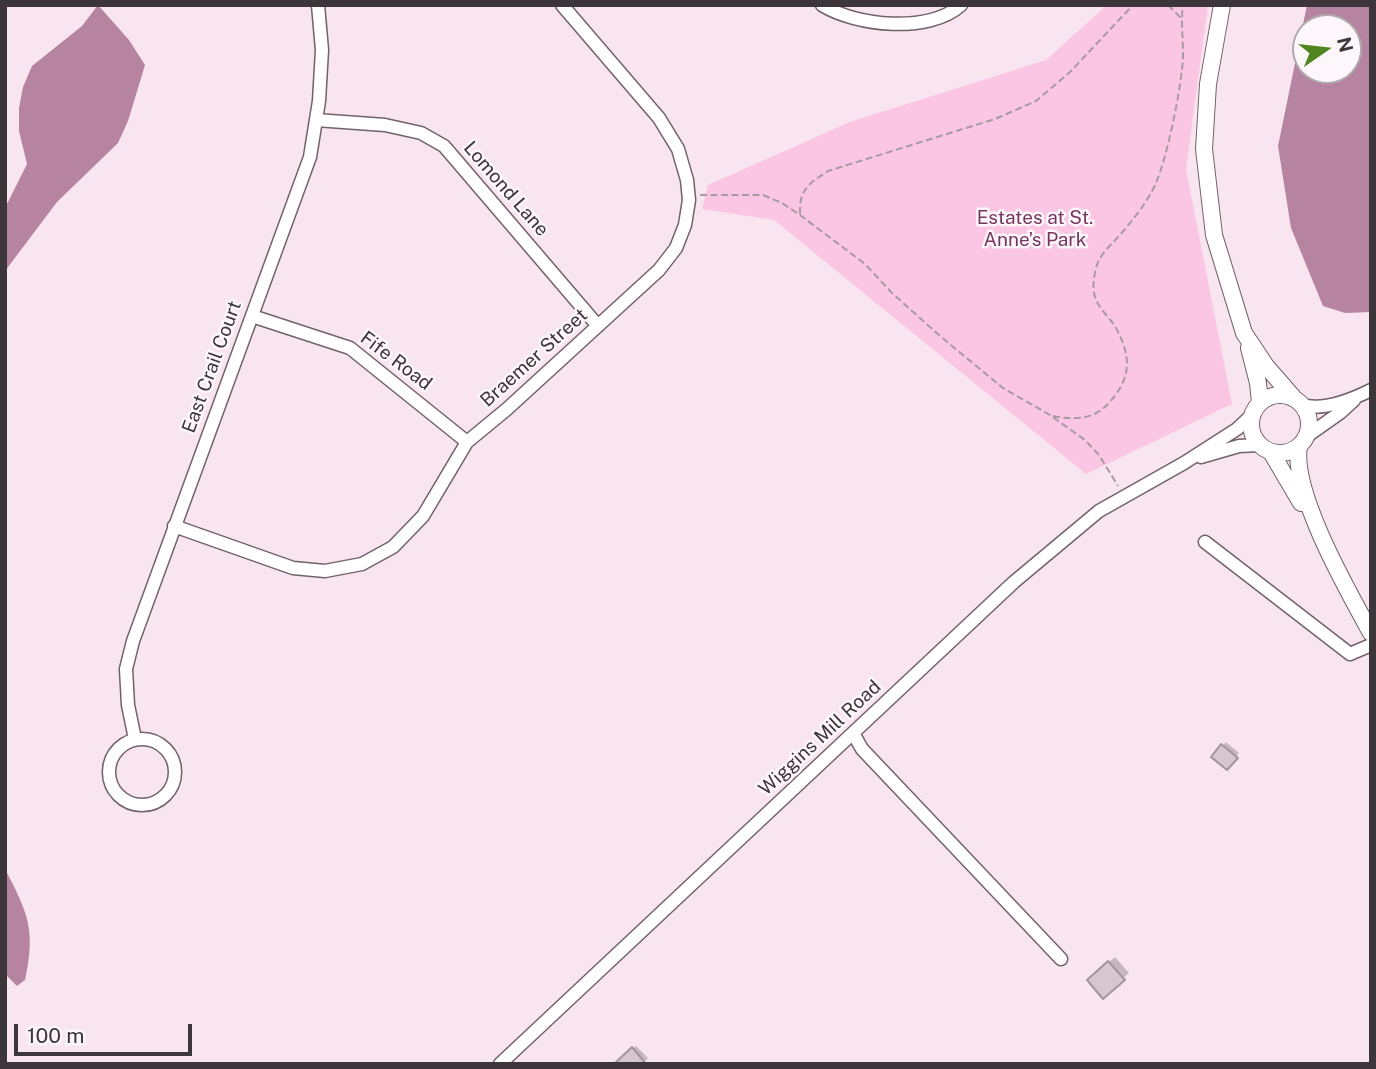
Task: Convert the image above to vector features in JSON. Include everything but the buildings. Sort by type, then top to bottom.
[{"type":"main road","points":[[1222,5],[1208,84],[1204,149],[1214,235],[1258,383],[1251,429],[1320,532],[1371,633]]},
{"type":"main road","points":[[1244,332],[1266,366],[1297,401],[1309,422],[1297,459],[1320,532]]},
{"type":"main road","points":[[1256,408],[1273,395],[1283,394],[1297,401]]},
{"type":"main road","points":[[1265,449],[1286,453],[1303,441]]},
{"type":"street","name":"East Crail Court","points":[[135,738],[128,705],[126,669],[133,641],[310,158],[322,50],[318,5]]},
{"type":"street","name":"Braemer Street","points":[[174,526],[293,568],[324,571],[362,564],[393,547],[423,516],[467,442],[507,409],[659,270],[676,248],[685,225],[688,194],[678,149],[659,118],[562,5]]},
{"type":"street","points":[[822,5],[837,15],[883,25],[924,21],[961,5]]},
{"type":"street","name":"Lomond Lane","points":[[316,120],[385,125],[421,133],[444,146],[598,326]]},
{"type":"street","name":"Fife Road","points":[[252,316],[350,348],[467,442]]},
{"type":"street","points":[[1297,401],[1319,406],[1357,397],[1371,390]]},
{"type":"street","points":[[1303,441],[1357,397]]},
{"type":"street","name":"Wiggins Mill Road","points":[[500,1064],[1014,582],[1099,511],[1184,463],[1237,429],[1256,408]]},
{"type":"street","name":"Wiggins Mill Road","points":[[1184,463],[1245,445],[1265,449]]},
{"type":"street","points":[[1205,542],[1350,654],[1371,645]]},
{"type":"street","points":[[853,733],[862,748],[1061,959]]},
{"type":"street","points":[[135,738],[152,739],[167,749],[175,764],[174,782],[165,796],[149,805],[132,804],[117,794],[109,779],[110,762],[114,754],[119,747],[135,738]]},
{"type":"path","points":[[800,215],[800,197],[807,187],[828,171],[995,119],[1036,101],[1070,72],[1133,5]]},
{"type":"path","points":[[1168,5],[1182,19]]},
{"type":"path","points":[[1050,415],[1069,419],[1084,418],[1097,413],[1125,383],[1128,374],[1119,332],[1096,298],[1094,278],[1105,251],[1142,209],[1156,182],[1171,129],[1182,69],[1183,5]]},
{"type":"path","points":[[688,194],[763,195],[800,215],[865,264],[930,328],[1003,388],[1050,415],[1085,440],[1099,455],[1124,496]]},
{"type":"green space","name":"Estates at St. Anne's Park","points":[[1107,5],[1208,5],[1186,169],[1232,404],[1086,474],[774,220],[702,209],[708,185],[850,122],[1046,60]]},
{"type":"shaded area","points":[[98,5],[129,40],[145,65],[128,121],[118,143],[57,202],[5,271],[5,208],[27,164],[19,131],[23,87],[32,66],[82,26]]},
{"type":"shaded area","points":[[1307,5],[1371,5],[1371,312],[1345,313],[1323,306],[1291,228],[1278,146],[1292,78],[1292,84],[1362,84],[1362,14],[1305,14]]},
{"type":"shaded area","points":[[5,869],[24,910],[30,935],[25,980],[17,986],[5,974]]}]
